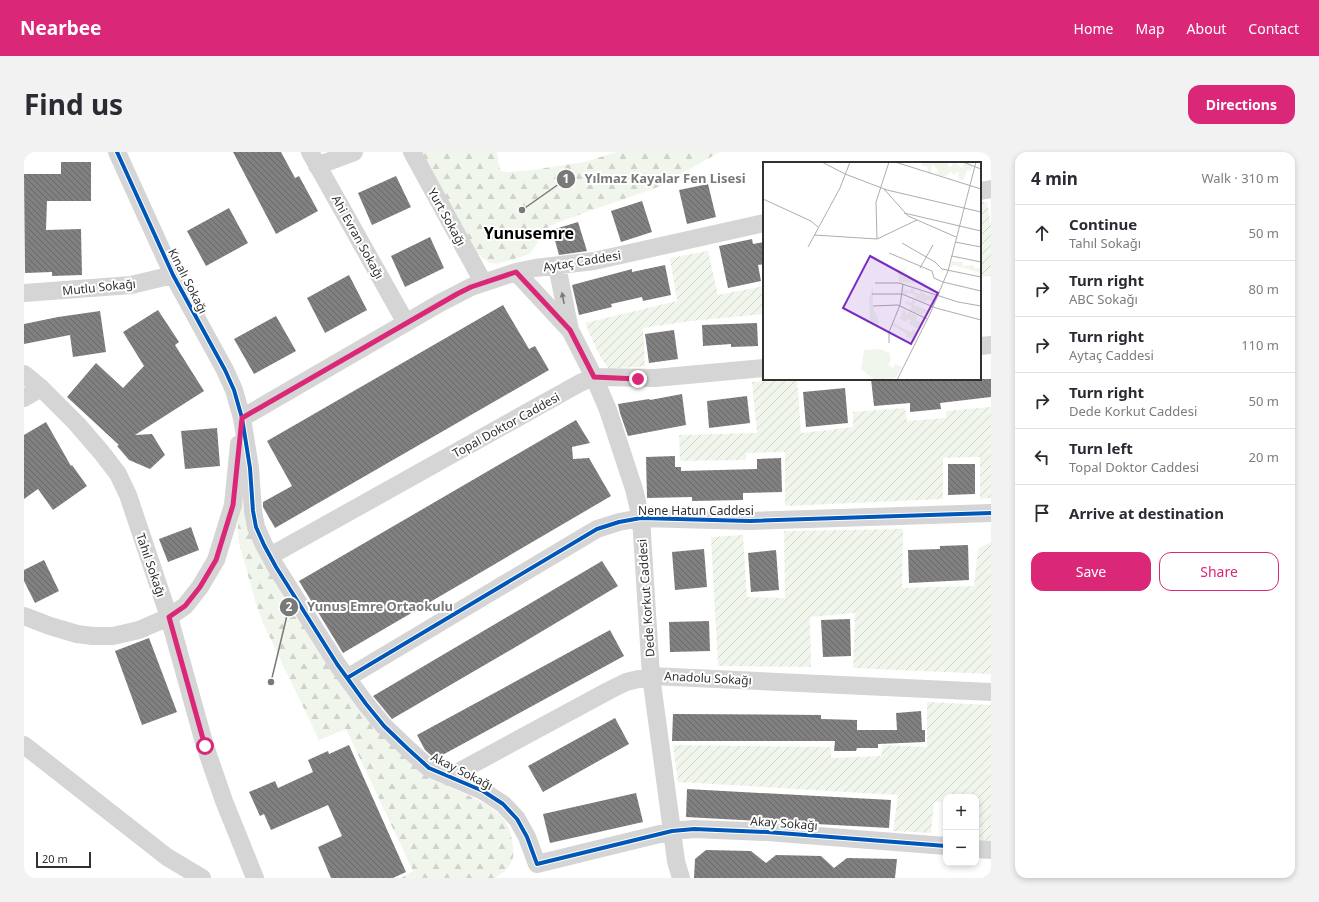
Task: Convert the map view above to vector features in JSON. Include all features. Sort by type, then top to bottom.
[{"type":"street","name":"Kınalı Sokağı","points":[[117,152],[173,275],[226,370],[234,390],[242,418]]},
{"type":"street","points":[[314,159],[354,152]]},
{"type":"street","name":"Yurt Sokağı","points":[[412,152],[483,282]]},
{"type":"street","name":"Ahi Evran Sokağı","points":[[314,159],[406,323]]},
{"type":"street","points":[[981,192],[991,189]]},
{"type":"street","name":"Aytaç Caddesi","points":[[242,418],[457,294],[483,282],[535,268],[594,261],[763,223]]},
{"type":"street","name":"Dede Korkut Caddesi","points":[[557,266],[570,330],[594,377],[608,410],[626,463],[641,518],[651,676],[676,861],[681,878]]},
{"type":"street","name":"Dede Korkut Caddesi","points":[[516,272],[570,330]]},
{"type":"street","name":"Mutlu Sokağı","points":[[24,293],[118,287],[173,275]]},
{"type":"street","points":[[981,346],[991,345]]},
{"type":"street","name":"Topal Doktor Caddesi","points":[[270,556],[573,387],[594,377],[655,378],[763,368]]},
{"type":"street","name":"Tahıl Sokağı","points":[[24,374],[77,424],[102,453],[118,474],[128,495],[169,617],[205,746],[224,801],[255,878]]},
{"type":"street","points":[[24,398],[40,388]]},
{"type":"street","points":[[24,616],[77,634],[113,636],[139,630],[169,617],[185,606],[200,587],[216,560],[233,505],[242,418]]},
{"type":"street","name":"Akay Sokağı","points":[[242,418],[250,468],[253,511],[256,527],[270,556],[337,664],[370,710],[429,768],[482,791],[503,804],[517,819],[527,837],[537,864],[672,831],[694,829],[767,832],[943,846]]},
{"type":"street","name":"Nene Hatun Caddesi","points":[[347,678],[597,529],[619,522],[641,518],[750,521],[991,513]]},
{"type":"street","name":"Anadolu Sokağı","points":[[449,777],[626,682],[651,676],[991,692]]},
{"type":"street","points":[[24,745],[167,857],[202,878]]},
{"type":"street","points":[[979,849],[991,850]]},
{"type":"green space","points":[[419,152],[497,152],[501,171],[507,172],[532,170],[584,162],[617,152],[720,152],[658,187],[556,223],[547,228],[530,254],[497,264],[488,262],[473,250]]},
{"type":"green space","points":[[981,202],[987,202],[991,225],[991,276],[981,277]]},
{"type":"green space","points":[[708,251],[718,295],[763,286],[763,314],[691,321],[643,328],[645,366],[609,369],[598,353],[585,323],[677,301],[670,258]]},
{"type":"green space","points":[[797,380],[801,433],[853,427],[853,412],[905,408],[907,421],[946,418],[946,411],[991,407],[991,498],[980,499],[980,457],[943,458],[943,499],[785,506],[785,452],[746,453],[746,460],[680,461],[679,435],[757,433],[752,382]]},
{"type":"green space","points":[[246,476],[245,497],[383,737],[423,773],[437,782],[481,801],[499,814],[505,821],[511,837],[514,852],[509,866],[498,876],[494,878],[401,878],[413,871],[346,729],[319,740],[263,623],[256,604],[238,539],[238,511]]},
{"type":"green space","points":[[903,529],[902,588],[974,586],[978,549],[991,542],[991,674],[853,668],[855,613],[810,617],[811,667],[718,666],[711,537],[743,535],[747,597],[785,598],[784,531]]},
{"type":"green space","points":[[927,702],[991,705],[991,841],[979,840],[979,794],[943,794],[943,802],[934,802],[931,833],[893,831],[898,795],[678,782],[673,745],[831,747],[831,758],[881,756],[883,745],[927,747]]},
{"type":"building","points":[[233,152],[281,152],[295,178],[299,176],[318,211],[276,234]]},
{"type":"building","points":[[61,162],[91,162],[91,201],[47,201],[46,230],[81,229],[82,275],[52,276],[52,272],[25,273],[24,174],[61,174]]},
{"type":"building","points":[[396,176],[411,207],[372,225],[358,193]]},
{"type":"building","points":[[708,184],[716,217],[687,224],[679,190]]},
{"type":"building","points":[[642,201],[652,232],[621,242],[611,211]]},
{"type":"building","points":[[229,208],[248,243],[206,266],[187,231]]},
{"type":"building","points":[[578,222],[587,251],[559,255],[552,230]]},
{"type":"building","points":[[430,237],[444,268],[405,287],[391,256]]},
{"type":"building","points":[[752,239],[753,244],[763,242],[763,264],[758,265],[761,281],[728,288],[719,246]]},
{"type":"building","points":[[665,265],[671,295],[643,301],[642,297],[611,304],[612,307],[579,315],[572,285],[632,269],[632,272]]},
{"type":"building","points":[[349,275],[367,310],[325,333],[307,298]]},
{"type":"building","points":[[503,305],[529,349],[535,346],[549,370],[275,528],[263,507],[263,502],[292,486],[267,441]]},
{"type":"building","points":[[158,310],[179,342],[175,345],[204,391],[135,435],[152,434],[165,455],[150,469],[129,460],[117,446],[119,445],[67,397],[96,363],[123,388],[144,366],[123,332]]},
{"type":"building","points":[[100,311],[106,352],[73,357],[70,335],[24,344],[24,324]]},
{"type":"building","points":[[276,316],[296,351],[254,374],[234,339]]},
{"type":"building","points":[[757,323],[758,346],[731,347],[731,344],[703,346],[702,325]]},
{"type":"building","points":[[674,330],[678,359],[649,363],[645,334]]},
{"type":"building","points":[[991,379],[991,397],[940,403],[941,409],[910,412],[910,403],[874,406],[871,380]]},
{"type":"building","points":[[845,388],[848,423],[806,427],[803,392]]},
{"type":"building","points":[[682,394],[686,425],[628,436],[618,404]]},
{"type":"building","points":[[747,396],[750,423],[709,428],[707,401]]},
{"type":"building","points":[[576,420],[590,443],[572,447],[573,459],[589,458],[611,496],[343,653],[299,581]]},
{"type":"building","points":[[46,422],[71,466],[72,465],[87,486],[53,510],[38,489],[24,499],[24,435]]},
{"type":"building","points":[[217,428],[220,466],[185,469],[181,431]]},
{"type":"building","points":[[675,456],[675,467],[681,467],[681,471],[757,469],[757,459],[781,458],[782,492],[743,493],[743,500],[692,501],[692,497],[647,498],[646,457]]},
{"type":"building","points":[[948,464],[975,464],[975,494],[948,495]]},
{"type":"building","points":[[191,527],[199,550],[168,562],[159,539]]},
{"type":"building","points":[[968,545],[969,580],[909,583],[908,550],[940,549],[940,546]]},
{"type":"building","points":[[704,549],[707,587],[675,590],[672,552]]},
{"type":"building","points":[[776,550],[779,590],[751,592],[748,553]]},
{"type":"building","points":[[44,560],[59,591],[35,603],[24,581],[24,570]]},
{"type":"building","points":[[602,561],[618,586],[519,645],[392,719],[373,696]]},
{"type":"building","points":[[850,619],[851,656],[823,657],[821,620]]},
{"type":"building","points":[[709,621],[710,651],[670,652],[669,622]]},
{"type":"building","points":[[610,630],[624,656],[435,759],[425,750],[417,735]]},
{"type":"building","points":[[149,638],[177,712],[142,725],[115,651]]},
{"type":"building","points":[[921,711],[922,730],[925,730],[925,742],[878,744],[878,748],[857,748],[856,751],[834,751],[835,741],[672,741],[673,714],[821,715],[821,719],[857,720],[857,730],[897,730],[896,713]]},
{"type":"building","points":[[615,718],[629,744],[543,792],[528,766]]},
{"type":"building","points":[[349,745],[406,872],[393,878],[331,878],[318,847],[342,836],[328,805],[271,830],[264,814],[260,816],[249,792],[275,781],[278,788],[313,772],[308,760],[328,751],[329,754]]},
{"type":"building","points":[[687,789],[891,800],[889,828],[686,817]]},
{"type":"building","points":[[636,793],[643,822],[550,843],[543,814]]},
{"type":"building","points":[[706,850],[751,851],[766,863],[776,855],[821,856],[834,868],[847,858],[897,859],[895,878],[694,878],[695,859]]},
{"type":"cycle path","points":[[117,152],[173,275],[225,370],[234,390],[242,418],[250,468],[253,511],[256,527],[276,567],[337,664],[384,726],[429,768],[483,791],[503,804],[517,819],[527,837],[537,864],[672,831],[694,829],[767,832],[943,846]]},
{"type":"cycle path","points":[[347,678],[597,529],[619,522],[641,518],[750,521],[991,513]]},
{"type":"place","name":"Yılmaz Kayalar Fen Lisesi","points":[[522,210]]},
{"type":"place","name":"Yunus Emre Ortaokulu","points":[[271,682]]},
{"type":"district","name":"Yunusemre","points":[[529,233]]},
{"type":"route","points":[[205,746],[169,617],[185,606],[200,587],[216,560],[233,505],[242,418],[440,303],[471,287],[516,272],[570,330],[594,377],[638,379]]}]
